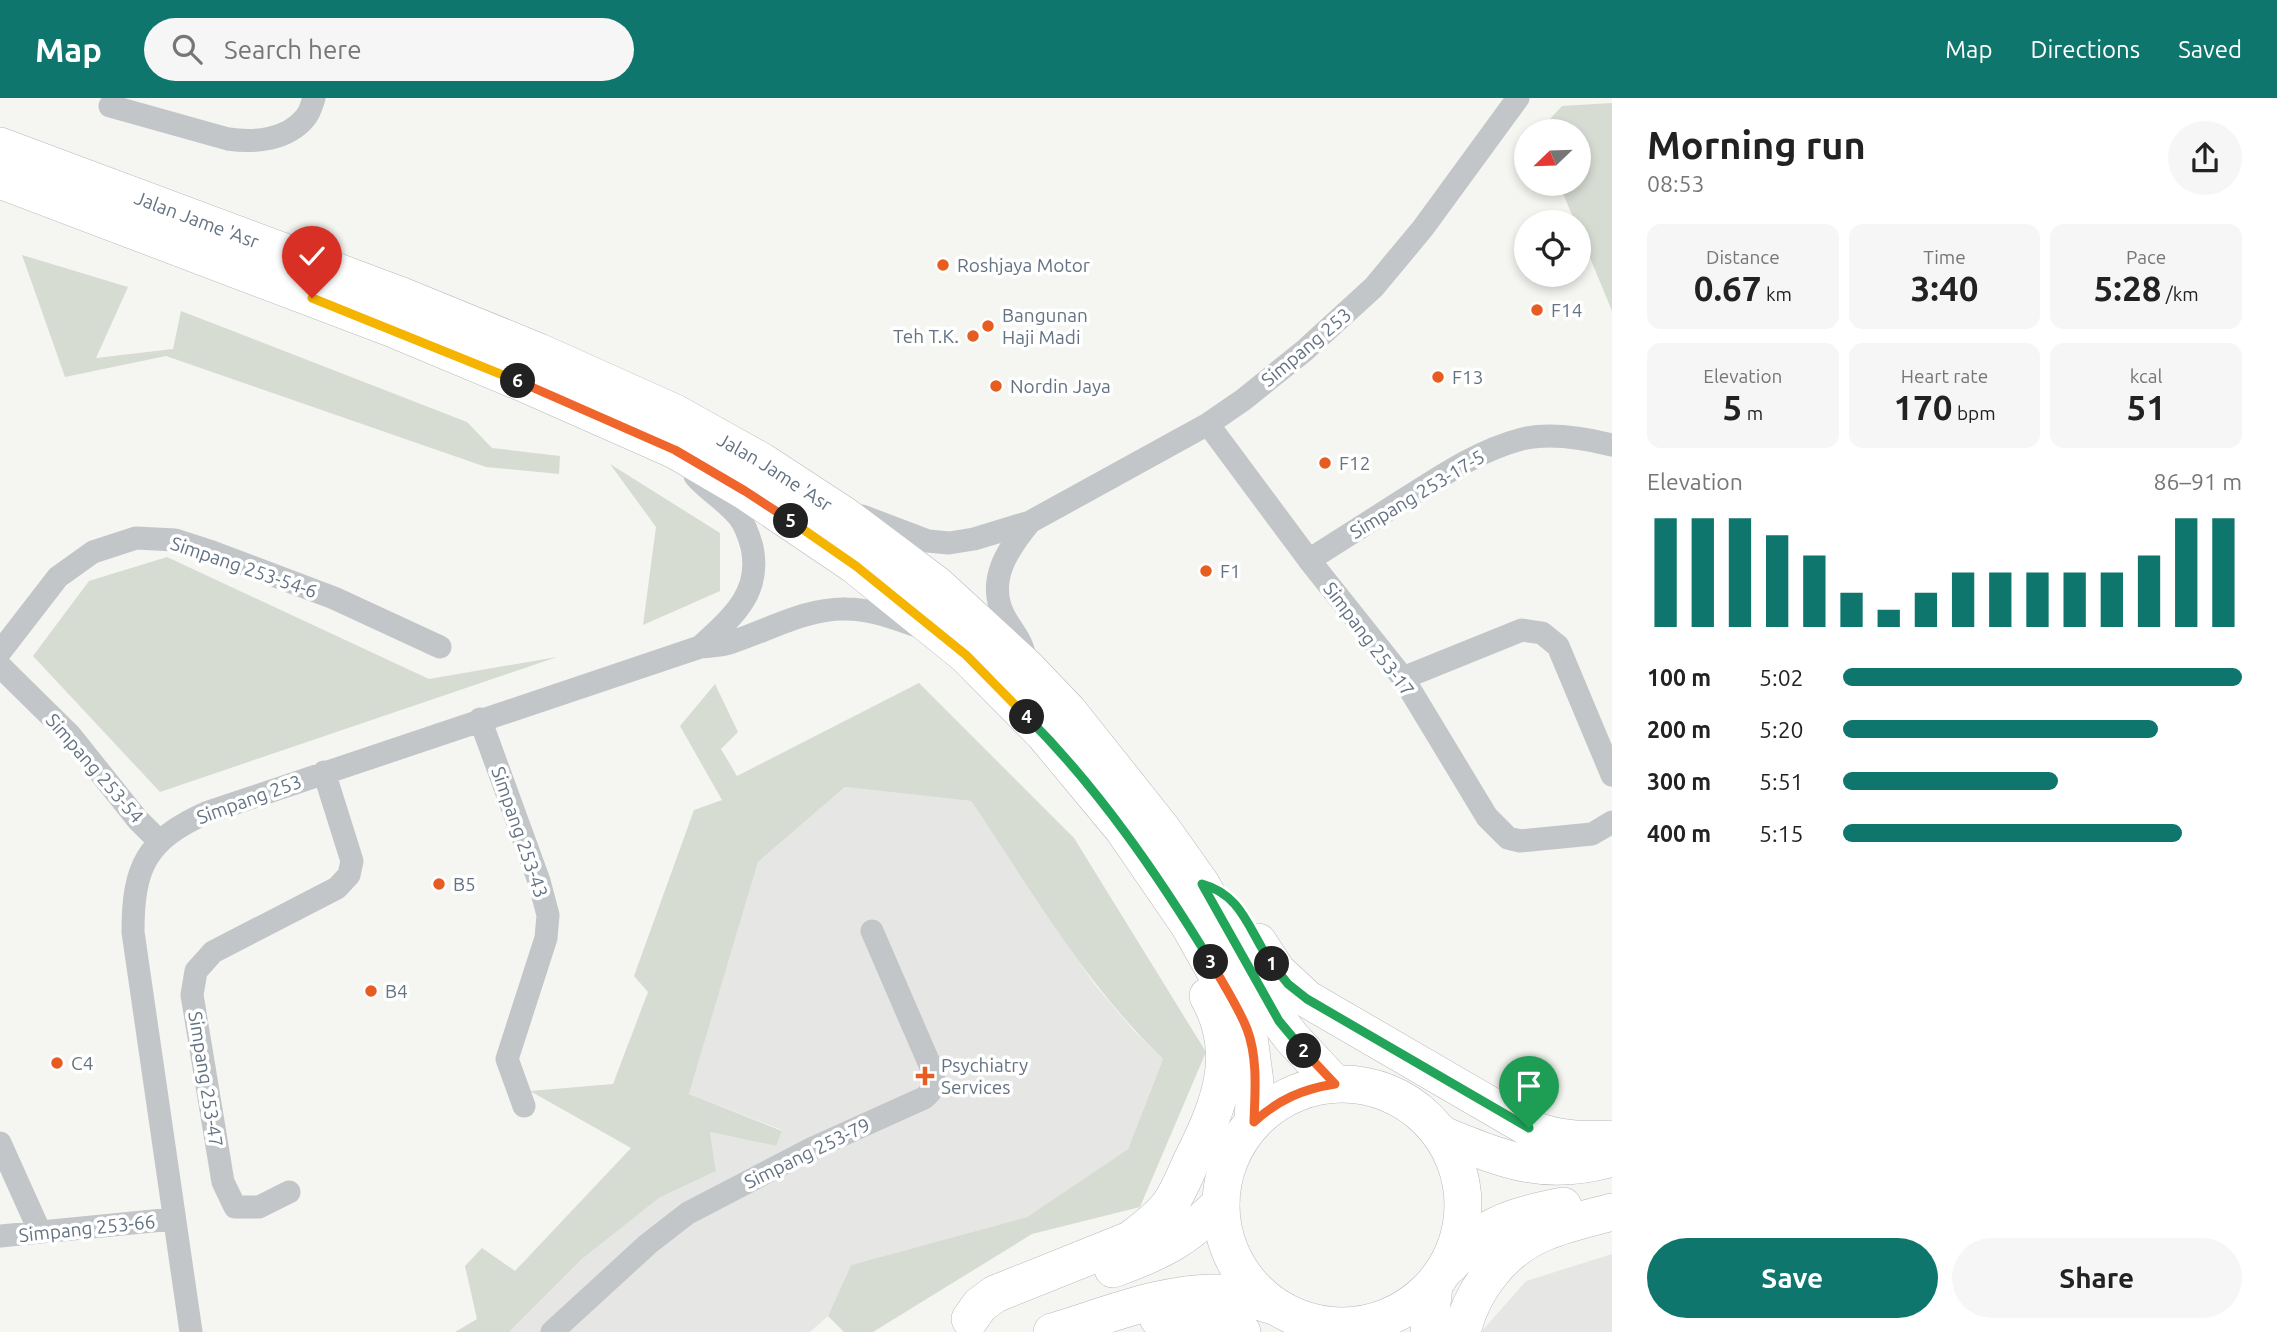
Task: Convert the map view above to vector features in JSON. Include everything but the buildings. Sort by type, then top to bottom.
[{"type":"main road","name":"Jalan Jame 'Asr","points":[[0,146],[402,296],[539,352],[675,413],[761,461],[845,516],[937,585],[1026,667],[1069,712],[1202,884],[1279,1021],[1335,1084]]},
{"type":"main road","name":"Jalan Jame 'Asr","points":[[0,180],[391,328],[675,450],[745,491],[856,566],[966,655],[1044,734],[1123,829],[1211,962],[1248,1030],[1255,1082],[1254,1122]]},
{"type":"main road","points":[[956,1325],[995,1294],[1107,1251],[1130,1240],[1149,1226],[1170,1205],[1206,1132],[1220,1093],[1226,1065],[1223,1037],[1216,1010],[1159,909],[1155,874]]},
{"type":"main road","points":[[1202,884],[1217,888],[1233,901],[1277,971],[1307,999],[1529,1128],[1548,1136],[1570,1140],[1612,1139]]},
{"type":"main road","points":[[1429,1332],[1440,1277],[1456,1247],[1462,1224],[1460,1177],[1440,1134],[1424,1116],[1404,1101],[1359,1085],[1312,1087],[1290,1095],[1271,1107],[1254,1122],[1240,1140],[1230,1160],[1221,1203],[1223,1227],[1236,1262],[1256,1291],[1296,1318],[1319,1324],[1346,1329],[1393,1316],[1415,1303],[1440,1277],[1479,1236],[1499,1225],[1538,1212],[1612,1194]]},
{"type":"main road","points":[[1440,1134],[1529,1166],[1591,1164],[1612,1158]]},
{"type":"main road","points":[[956,1325],[1151,1254],[1177,1242],[1200,1225],[1221,1203]]},
{"type":"main road","points":[[1462,1332],[1477,1294],[1503,1259],[1543,1232],[1612,1212]]},
{"type":"main road","points":[[1052,1332],[1189,1294],[1224,1293],[1275,1306]]},
{"type":"main road","points":[[1100,1332],[1176,1316],[1216,1321],[1242,1332]]},
{"type":"street","points":[[110,106],[245,142],[267,139],[292,130],[307,117],[314,98]]},
{"type":"street","name":"Simpang 253","points":[[845,516],[859,515],[877,520],[928,541],[949,543],[974,539],[1030,522],[1208,424],[1304,351],[1374,288],[1447,196],[1518,98]]},
{"type":"street","name":"Simpang 253-17","points":[[1208,424],[1309,560],[1402,678],[1488,817],[1508,838],[1533,840],[1592,834],[1612,822]]},
{"type":"street","name":"Simpang 253-17-5","points":[[1309,560],[1456,467],[1490,450],[1523,439],[1545,436],[1612,445]]},
{"type":"street","name":"Simpang 253","points":[[675,450],[696,479],[740,518],[749,534],[755,560],[752,584],[741,606],[700,647]]},
{"type":"street","name":"Simpang 253","points":[[1026,667],[1020,639],[1004,615],[997,596],[1000,565],[1012,544],[1030,522]]},
{"type":"street","name":"Simpang 253-54-6","points":[[0,652],[58,577],[93,552],[136,538],[176,540],[212,552],[334,598],[440,647]]},
{"type":"street","name":"Simpang 253","points":[[191,1332],[133,932],[133,899],[142,867],[159,841],[178,825],[206,813],[324,772],[700,647],[729,643],[817,613],[846,609],[876,613],[939,634]]},
{"type":"street","points":[[1402,678],[1522,630],[1542,633],[1558,646],[1612,775]]},
{"type":"street","name":"Simpang 253-54","points":[[0,666],[70,734],[138,820],[159,841]]},
{"type":"street","name":"Simpang 253-43","points":[[480,719],[539,881],[548,915],[546,939],[507,1059],[524,1106]]},
{"type":"street","name":"Simpang 253-47","points":[[289,1192],[259,1207],[235,1208],[223,1182],[192,995],[197,971],[214,952],[337,888],[349,875],[352,861],[324,772]]},
{"type":"street","name":"Simpang 253-79","points":[[552,1332],[648,1244],[688,1213],[811,1149],[925,1098],[930,1093],[934,1086],[933,1072],[872,931]]},
{"type":"street","points":[[0,1143],[40,1232]]},
{"type":"street","name":"Simpang 253-66","points":[[0,1236],[173,1219]]},
{"type":"shaded area","points":[[1612,103],[1612,311],[1591,260],[1591,210],[1570,210],[1564,196],[1591,196],[1591,119],[1550,119],[1562,106]]},
{"type":"shaded area","points":[[22,255],[128,287],[96,358],[173,349],[181,311],[467,422],[492,448],[560,456],[559,474],[486,467],[166,356],[65,377]]},
{"type":"shaded area","points":[[610,464],[720,533],[720,591],[643,625],[656,527]]},
{"type":"shaded area","points":[[167,557],[429,679],[557,657],[160,792],[33,656],[89,581]]},
{"type":"shaded area","points":[[919,683],[1074,838],[1206,1052],[1140,1207],[1032,1234],[873,1332],[844,1332],[828,1316],[851,1265],[1027,1217],[1128,1149],[1163,1059],[1135,1030],[1084,968],[971,801],[845,787],[758,862],[689,1094],[782,1131],[776,1146],[710,1132],[716,1171],[659,1198],[582,1259],[509,1332],[455,1332],[477,1319],[465,1266],[482,1248],[515,1271],[631,1148],[530,1091],[613,1084],[648,992],[634,976],[694,810],[722,800],[680,726],[715,684],[738,732],[721,749],[737,776]]},
{"type":"shaded area","name":"Psychiatry Services","points":[[845,787],[971,801],[1095,985],[1135,1032],[1163,1059],[1128,1149],[1027,1217],[851,1265],[828,1316],[810,1332],[509,1332],[582,1259],[659,1198],[716,1171],[710,1132],[776,1146],[782,1130],[689,1094],[758,862]]},
{"type":"shaded area","points":[[1612,1254],[1612,1332],[1481,1332],[1526,1281]]},
{"type":"place","name":"Roshjaya Motor","points":[[943,265]]},
{"type":"place","name":"F14","points":[[1537,310]]},
{"type":"place","name":"Bangunan Haji Madi","points":[[988,326]]},
{"type":"place","name":"Teh T.K.","points":[[973,336]]},
{"type":"place","name":"F13","points":[[1438,377]]},
{"type":"place","name":"Nordin Jaya","points":[[996,386]]},
{"type":"place","name":"F12","points":[[1325,463]]},
{"type":"place","name":"F1","points":[[1206,571]]},
{"type":"place","name":"B5","points":[[439,884]]},
{"type":"place","name":"B4","points":[[371,991]]},
{"type":"place","name":"C4","points":[[57,1063]]},
{"type":"place","name":"Psychiatry Services","points":[[925,1076]]},
{"type":"route","points":[[312,298],[523,383],[675,450],[745,491],[856,566],[966,655],[1044,734],[1123,829],[1189,925],[1248,1030],[1255,1082],[1254,1122],[1290,1095],[1312,1087],[1335,1084],[1279,1021],[1202,884],[1217,888],[1233,901],[1277,971],[1307,999],[1529,1128]]}]
